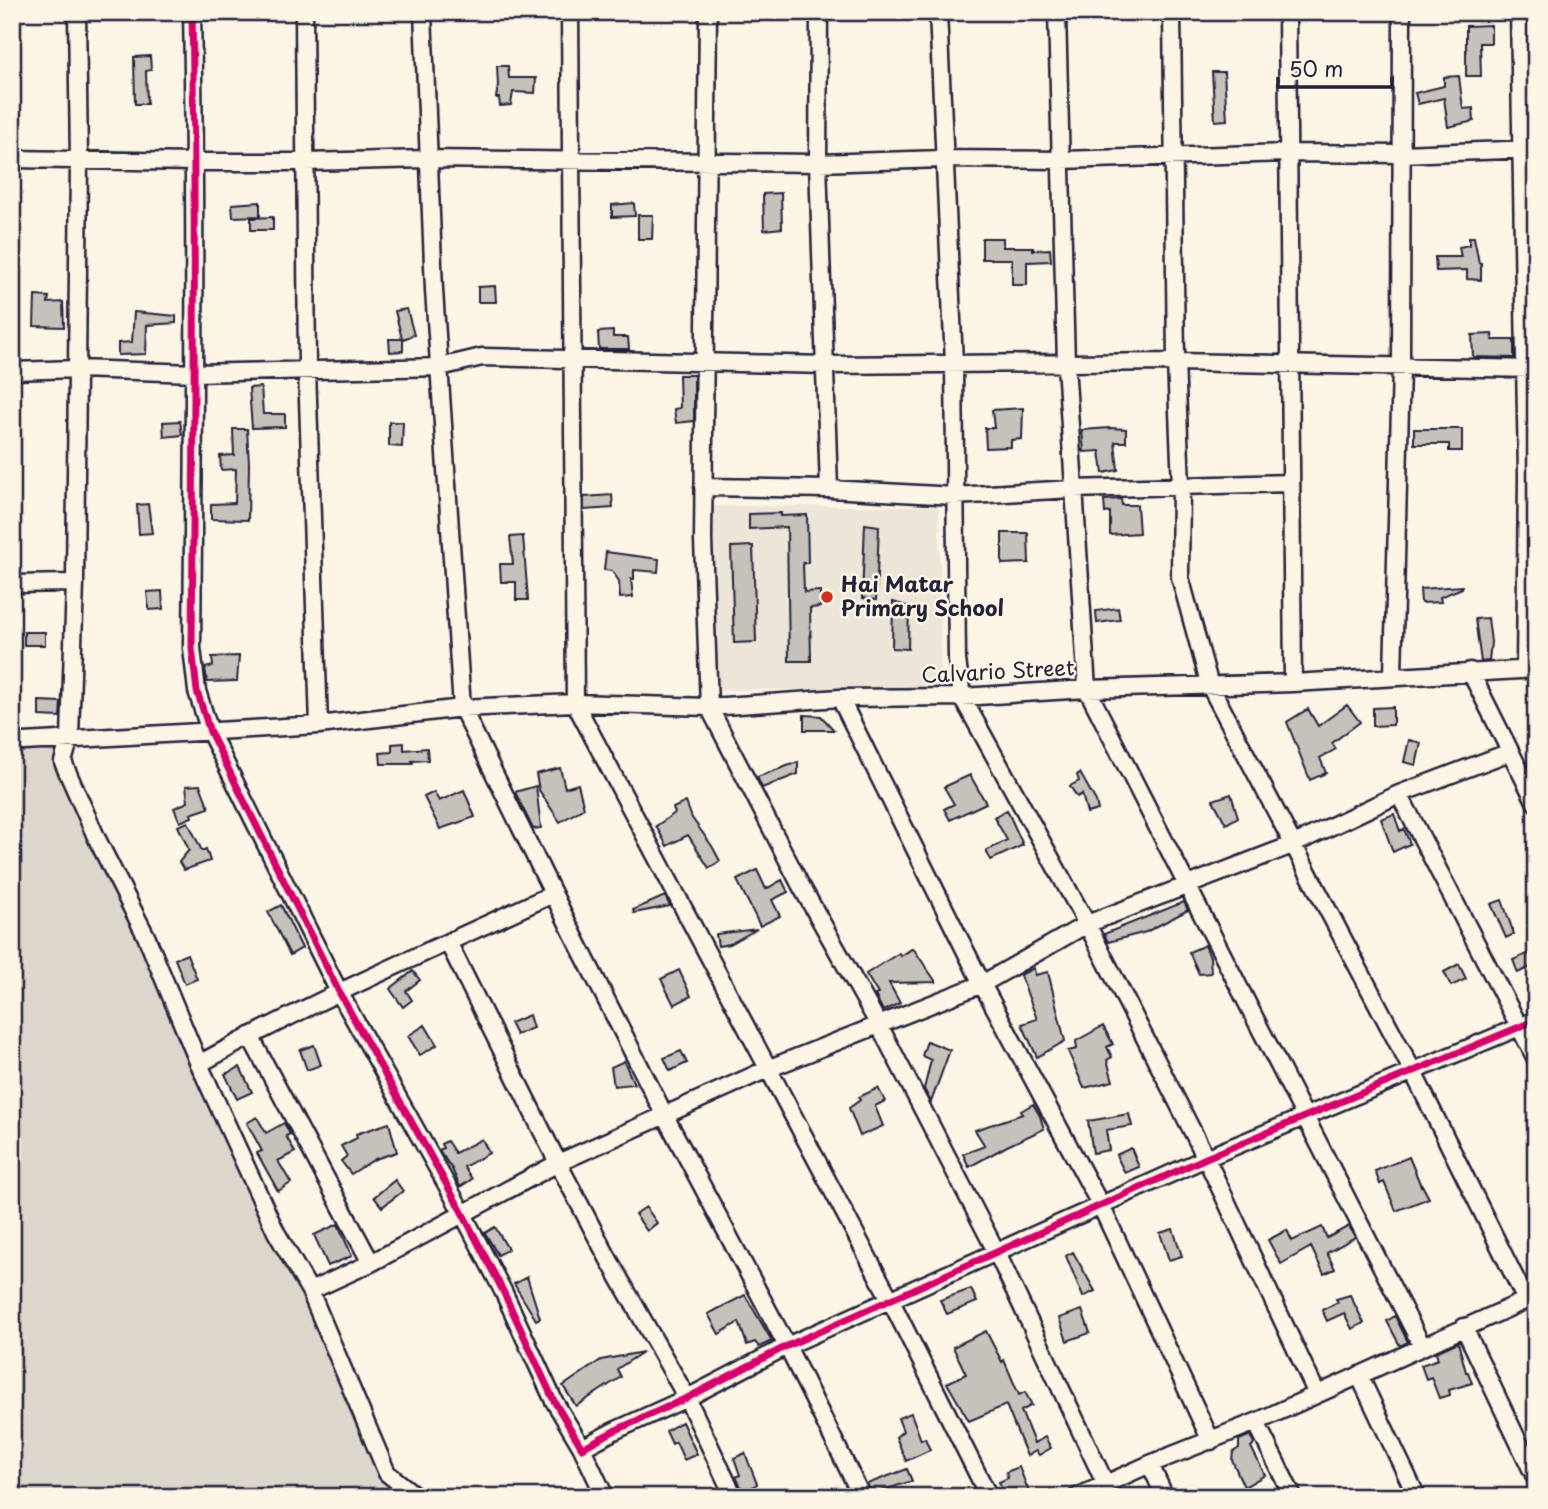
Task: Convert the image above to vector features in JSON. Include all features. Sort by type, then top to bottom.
[{"type":"street","points":[[78,12],[75,583],[70,737],[63,762],[97,839],[146,936],[199,1065],[276,1232],[310,1291],[387,1473],[417,1497]]},
{"type":"street","points":[[191,12],[195,162],[192,648],[197,691],[210,732],[339,992],[463,1214],[554,1401],[582,1448],[605,1497]]},
{"type":"street","points":[[304,12],[307,370],[319,725]]},
{"type":"street","points":[[422,12],[427,159],[462,708],[665,1116],[787,1346],[862,1497]]},
{"type":"street","points":[[570,12],[575,703],[770,1068],[989,1497]]},
{"type":"street","points":[[708,12],[703,487],[709,706],[800,884],[879,1025],[997,1253],[1105,1485]]},
{"type":"street","points":[[819,12],[818,163],[829,489]]},
{"type":"street","points":[[938,12],[954,363],[957,660],[962,697],[1087,924],[1206,1158],[1317,1394]]},
{"type":"street","points":[[1057,12],[1066,364],[1087,689],[1422,1346]]},
{"type":"street","points":[[1077,1497],[1150,1464],[1256,1422],[1531,1298],[1210,686],[1180,577],[1181,486],[1176,362],[1172,12]]},
{"type":"street","points":[[1287,12],[1293,683]]},
{"type":"street","points":[[1393,675],[1401,368],[1402,12]]},
{"type":"street","points":[[1518,12],[1529,149],[1530,369],[1527,475],[1530,669]]},
{"type":"street","points":[[12,159],[818,163],[943,159],[1062,160],[1289,153],[1401,154],[1529,149]]},
{"type":"street","points":[[12,371],[78,369],[195,373],[440,367],[482,357],[704,364],[1176,362],[1530,369]]},
{"type":"street","points":[[703,487],[829,489],[955,496],[1073,489],[1290,483]]},
{"type":"street","points":[[12,584],[75,583]]},
{"type":"street","name":"Calvario Street","points":[[12,740],[24,742],[70,737],[319,725],[462,708],[575,703],[709,706],[840,698],[962,697],[1087,689],[1293,683],[1530,669]]},
{"type":"street","points":[[1470,671],[1536,803]]},
{"type":"street","points":[[840,698],[982,984],[1101,1206],[1212,1441]]},
{"type":"street","points":[[310,1291],[371,1263],[558,1163],[770,1068],[982,984],[1087,924],[1292,845],[1399,794],[1510,751]]},
{"type":"street","points":[[1399,794],[1536,1059]]},
{"type":"street","points":[[199,1065],[250,1036],[339,992],[553,894]]},
{"type":"street","points":[[448,942],[558,1163],[687,1398],[734,1497]]},
{"type":"street","points":[[582,1448],[787,1346],[1206,1158],[1536,1020]]},
{"type":"street","points":[[250,1036],[371,1263]]},
{"type":"street","points":[[1464,1327],[1536,1479]]},
{"type":"street","points":[[1359,1375],[1417,1497]]},
{"type":"street","points":[[1256,1422],[1293,1497]]},
{"type":"street","points":[[1150,1464],[1165,1497]]},
{"type":"shaded area","name":"Hai Matar Primary School","points":[[712,506],[939,506],[941,688],[716,690]]},
{"type":"shaded area","points":[[12,747],[56,752],[402,1497],[12,1497]]},
{"type":"building","points":[[1491,25],[1491,43],[1480,43],[1481,76],[1466,76],[1466,26]]},
{"type":"building","points":[[150,56],[151,70],[146,71],[147,104],[135,104],[134,57]]},
{"type":"building","points":[[497,66],[508,66],[509,78],[536,78],[535,93],[513,92],[511,105],[500,106],[499,98],[496,98]]},
{"type":"building","points":[[1212,72],[1224,72],[1227,120],[1215,121]]},
{"type":"building","points":[[1459,76],[1463,109],[1473,108],[1474,121],[1448,127],[1444,98],[1418,104],[1415,93],[1444,86],[1444,77]]},
{"type":"building","points":[[781,193],[782,228],[764,230],[763,194]]},
{"type":"building","points":[[260,202],[260,216],[233,217],[232,204]]},
{"type":"building","points":[[634,203],[635,216],[612,217],[612,205]]},
{"type":"building","points":[[638,215],[653,215],[652,239],[638,239]]},
{"type":"building","points":[[273,217],[273,230],[251,230],[251,218]]},
{"type":"building","points":[[1469,237],[1474,237],[1481,263],[1481,280],[1467,279],[1467,270],[1436,271],[1435,257],[1461,257],[1459,247],[1469,245]]},
{"type":"building","points":[[982,238],[1003,238],[1003,247],[1050,249],[1051,261],[1027,262],[1027,285],[1012,285],[1012,259],[982,259]]},
{"type":"building","points":[[495,286],[496,302],[478,302],[478,287]]},
{"type":"building","points":[[35,296],[49,297],[48,303],[63,302],[64,327],[34,326]]},
{"type":"building","points":[[407,309],[414,335],[403,339],[403,351],[390,352],[389,339],[402,339],[395,311]]},
{"type":"building","points":[[134,312],[176,316],[176,323],[147,325],[146,354],[118,355],[118,343],[132,342]]},
{"type":"building","points":[[613,331],[613,337],[628,337],[629,349],[599,349],[598,332]]},
{"type":"building","points":[[1492,334],[1493,340],[1514,340],[1514,358],[1473,357],[1472,335]]},
{"type":"building","points":[[679,375],[694,375],[694,421],[676,423],[674,409],[680,408]]},
{"type":"building","points":[[261,387],[263,414],[285,414],[285,427],[252,428],[249,388]]},
{"type":"building","points":[[1023,408],[1022,439],[1011,440],[1011,447],[986,448],[985,428],[994,428],[992,410]]},
{"type":"building","points":[[180,421],[182,435],[164,437],[163,422]]},
{"type":"building","points":[[389,422],[403,422],[402,447],[389,446]]},
{"type":"building","points":[[233,429],[247,429],[248,520],[211,519],[211,504],[235,503],[236,469],[221,470],[220,456],[234,455]]},
{"type":"building","points":[[1126,429],[1126,442],[1115,442],[1118,470],[1103,473],[1100,451],[1084,452],[1082,430]]},
{"type":"building","points":[[1414,429],[1462,429],[1462,451],[1449,451],[1449,444],[1414,444]]},
{"type":"building","points":[[612,495],[613,508],[584,510],[584,497]]},
{"type":"building","points":[[1121,499],[1122,505],[1137,505],[1139,533],[1110,535],[1110,512],[1105,513],[1104,500]]},
{"type":"building","points":[[148,504],[152,533],[139,534],[137,505]]},
{"type":"building","points":[[781,513],[781,516],[807,515],[808,563],[803,563],[804,592],[820,591],[820,607],[810,608],[811,661],[789,661],[787,527],[749,529],[749,514]]},
{"type":"building","points":[[865,524],[879,526],[876,600],[862,598]]},
{"type":"building","points":[[1002,533],[1028,533],[1029,563],[1002,564]]},
{"type":"building","points":[[523,536],[528,600],[516,600],[516,582],[501,582],[500,564],[513,564],[510,537]]},
{"type":"building","points":[[753,546],[756,642],[734,643],[731,547]]},
{"type":"building","points":[[606,552],[659,559],[658,572],[634,570],[634,579],[631,579],[633,597],[620,598],[619,581],[612,571],[604,570]]},
{"type":"building","points":[[1462,586],[1440,597],[1441,602],[1421,603],[1420,589]]},
{"type":"building","points":[[162,591],[163,609],[149,610],[147,592]]},
{"type":"building","points":[[893,602],[909,607],[908,649],[892,648]]},
{"type":"building","points":[[1118,608],[1120,620],[1097,623],[1096,611]]},
{"type":"building","points":[[1488,618],[1491,642],[1489,661],[1481,662],[1475,619]]},
{"type":"building","points":[[24,632],[45,632],[45,645],[24,645]]},
{"type":"building","points":[[239,656],[237,681],[207,682],[205,668],[213,666],[212,657]]},
{"type":"building","points":[[39,701],[61,702],[60,717],[39,716]]},
{"type":"building","points":[[1347,705],[1360,722],[1332,743],[1336,749],[1320,758],[1326,773],[1310,780],[1287,722],[1308,709],[1318,726]]},
{"type":"building","points":[[1393,707],[1393,725],[1373,726],[1373,708]]},
{"type":"building","points":[[804,715],[821,716],[834,730],[804,730]]},
{"type":"building","points":[[1409,740],[1421,743],[1416,765],[1404,762]]},
{"type":"building","points":[[404,743],[404,750],[427,748],[428,760],[412,761],[413,764],[381,764],[380,753],[392,752],[392,744]]},
{"type":"building","points":[[798,762],[798,774],[762,788],[757,777]]},
{"type":"building","points":[[560,768],[565,788],[578,784],[584,808],[560,822],[539,790],[536,774]]},
{"type":"building","points":[[1080,773],[1096,801],[1098,810],[1087,813],[1082,794],[1077,797],[1070,786],[1079,781],[1077,775]]},
{"type":"building","points":[[970,775],[986,803],[950,820],[944,809],[954,804],[944,787]]},
{"type":"building","points":[[200,785],[209,808],[191,814],[192,817],[180,822],[174,808],[188,802],[186,786]]},
{"type":"building","points":[[536,786],[541,828],[533,829],[515,792]]},
{"type":"building","points":[[464,790],[475,817],[440,829],[424,797],[434,792],[439,801]]},
{"type":"building","points":[[1231,794],[1238,817],[1226,824],[1213,800]]},
{"type":"building","points":[[686,802],[692,818],[720,861],[709,868],[688,835],[667,846],[656,826],[675,813],[673,808]]},
{"type":"building","points":[[1007,810],[1023,845],[991,860],[986,851],[1007,840],[994,817]]},
{"type":"building","points":[[1394,814],[1400,831],[1404,829],[1410,844],[1393,852],[1381,819]]},
{"type":"building","points":[[188,822],[202,851],[206,849],[210,861],[184,870],[179,862],[189,850],[178,826]]},
{"type":"building","points":[[757,870],[766,889],[782,880],[788,892],[772,900],[780,916],[760,926],[737,880]]},
{"type":"building","points":[[665,896],[670,906],[634,913],[633,910]]},
{"type":"building","points":[[1502,900],[1514,934],[1506,938],[1491,904]]},
{"type":"building","points":[[1184,902],[1188,910],[1146,932],[1108,942],[1104,934]]},
{"type":"building","points":[[281,905],[302,948],[290,955],[268,912]]},
{"type":"building","points":[[757,929],[730,944],[718,946],[716,934]]},
{"type":"building","points":[[1205,945],[1210,957],[1211,973],[1199,974],[1189,952]]},
{"type":"building","points":[[913,948],[936,982],[889,983],[900,1003],[883,1011],[875,995],[878,994],[866,974],[899,953],[901,956]]},
{"type":"building","points":[[1529,953],[1535,965],[1518,973],[1513,960]]},
{"type":"building","points":[[187,954],[197,979],[185,984],[175,959]]},
{"type":"building","points":[[1459,964],[1466,979],[1451,986],[1444,972]]},
{"type":"building","points":[[1034,968],[1035,975],[1048,972],[1065,1041],[1037,1057],[1022,1024],[1037,1019],[1020,975]]},
{"type":"building","points":[[679,970],[691,996],[674,1005],[661,979]]},
{"type":"building","points":[[413,971],[420,980],[406,991],[412,1000],[403,1007],[390,989]]},
{"type":"building","points":[[529,1015],[533,1028],[516,1035],[510,1023]]},
{"type":"building","points":[[425,1025],[437,1045],[420,1055],[408,1036]]},
{"type":"building","points":[[1103,1026],[1113,1044],[1107,1047],[1112,1057],[1107,1060],[1113,1081],[1084,1088],[1068,1051],[1077,1049],[1076,1041]]},
{"type":"building","points":[[927,1041],[950,1050],[931,1102],[924,1089],[931,1060],[922,1056]]},
{"type":"building","points":[[314,1045],[321,1065],[307,1070],[300,1050]]},
{"type":"building","points":[[681,1051],[687,1063],[670,1071],[664,1058]]},
{"type":"building","points":[[624,1061],[634,1084],[614,1086],[611,1067]]},
{"type":"building","points":[[240,1067],[252,1092],[237,1099],[225,1074]]},
{"type":"building","points":[[878,1088],[885,1101],[875,1106],[883,1126],[860,1136],[849,1108],[860,1100],[859,1097]]},
{"type":"building","points":[[1033,1104],[1044,1129],[969,1167],[963,1154],[985,1146],[975,1130],[1023,1114],[1021,1111]]},
{"type":"building","points":[[1129,1114],[1132,1126],[1106,1130],[1109,1150],[1093,1153],[1088,1121]]},
{"type":"building","points":[[257,1117],[266,1133],[284,1123],[290,1134],[286,1136],[295,1152],[278,1161],[291,1183],[278,1191],[257,1153],[262,1151],[247,1123]]},
{"type":"building","points":[[389,1123],[397,1152],[375,1159],[351,1174],[341,1161],[347,1156],[341,1146],[357,1138],[356,1134]]},
{"type":"building","points":[[482,1139],[489,1153],[464,1167],[472,1179],[460,1187],[439,1150],[443,1148],[441,1144],[447,1141],[455,1153]]},
{"type":"building","points":[[1131,1148],[1139,1167],[1125,1173],[1116,1155]]},
{"type":"building","points":[[1409,1157],[1429,1198],[1396,1211],[1384,1182],[1380,1184],[1375,1171]]},
{"type":"building","points":[[395,1180],[403,1191],[382,1207],[374,1197]]},
{"type":"building","points":[[646,1207],[657,1223],[647,1231],[635,1214]]},
{"type":"building","points":[[338,1224],[352,1256],[328,1266],[314,1235]]},
{"type":"building","points":[[1349,1226],[1355,1237],[1327,1253],[1335,1269],[1324,1274],[1311,1247],[1281,1264],[1268,1240],[1287,1230],[1292,1241],[1322,1227],[1327,1238]]},
{"type":"building","points":[[495,1227],[508,1249],[498,1255],[485,1233]]},
{"type":"building","points":[[1173,1229],[1182,1256],[1169,1260],[1160,1233]]},
{"type":"building","points":[[1073,1252],[1095,1291],[1083,1297],[1066,1256]]},
{"type":"building","points":[[527,1277],[540,1318],[536,1320],[514,1284]]},
{"type":"building","points":[[971,1289],[977,1302],[947,1314],[940,1300]]},
{"type":"building","points":[[745,1295],[772,1341],[759,1347],[755,1342],[747,1345],[739,1322],[719,1334],[708,1314]]},
{"type":"building","points":[[1350,1295],[1364,1323],[1352,1329],[1344,1313],[1327,1321],[1322,1310],[1338,1302],[1336,1299]]},
{"type":"building","points":[[1082,1310],[1090,1333],[1067,1341],[1059,1318]]},
{"type":"building","points":[[1395,1316],[1408,1342],[1400,1346],[1387,1321]]},
{"type":"building","points":[[986,1331],[1002,1362],[1004,1360],[1019,1395],[1025,1392],[1032,1405],[1021,1411],[1034,1443],[1045,1437],[1051,1448],[1039,1455],[1036,1451],[1027,1456],[1006,1405],[969,1421],[947,1383],[966,1374],[953,1347]]},
{"type":"building","points":[[1458,1342],[1466,1372],[1472,1383],[1449,1390],[1450,1395],[1439,1398],[1431,1377],[1426,1379],[1421,1365],[1438,1359],[1436,1352]]},
{"type":"building","points":[[643,1352],[617,1369],[621,1377],[576,1406],[563,1386],[601,1360]]},
{"type":"building","points":[[911,1413],[921,1440],[925,1438],[930,1450],[906,1461],[896,1437],[903,1431],[898,1418]]},
{"type":"building","points":[[682,1422],[697,1454],[684,1460],[676,1442],[672,1444],[666,1431]]},
{"type":"building","points":[[1251,1435],[1254,1444],[1251,1447],[1265,1475],[1244,1487],[1232,1460],[1233,1452],[1239,1448],[1239,1440]]},
{"type":"building","points":[[745,1453],[757,1484],[744,1493],[736,1477],[740,1475],[734,1458]]},
{"type":"building","points":[[1019,1467],[1031,1497],[1005,1497],[999,1482],[1008,1478],[1006,1472]]},
{"type":"building","points":[[907,1469],[912,1481],[872,1494],[867,1484]]},
{"type":"cycle path","points":[[192,12],[192,648],[197,691],[210,732],[339,992],[463,1214],[503,1291],[554,1401],[582,1448],[787,1346],[1206,1158],[1536,1020]]},
{"type":"place","name":"Hai Matar Primary School","points":[[827,597]]}]
